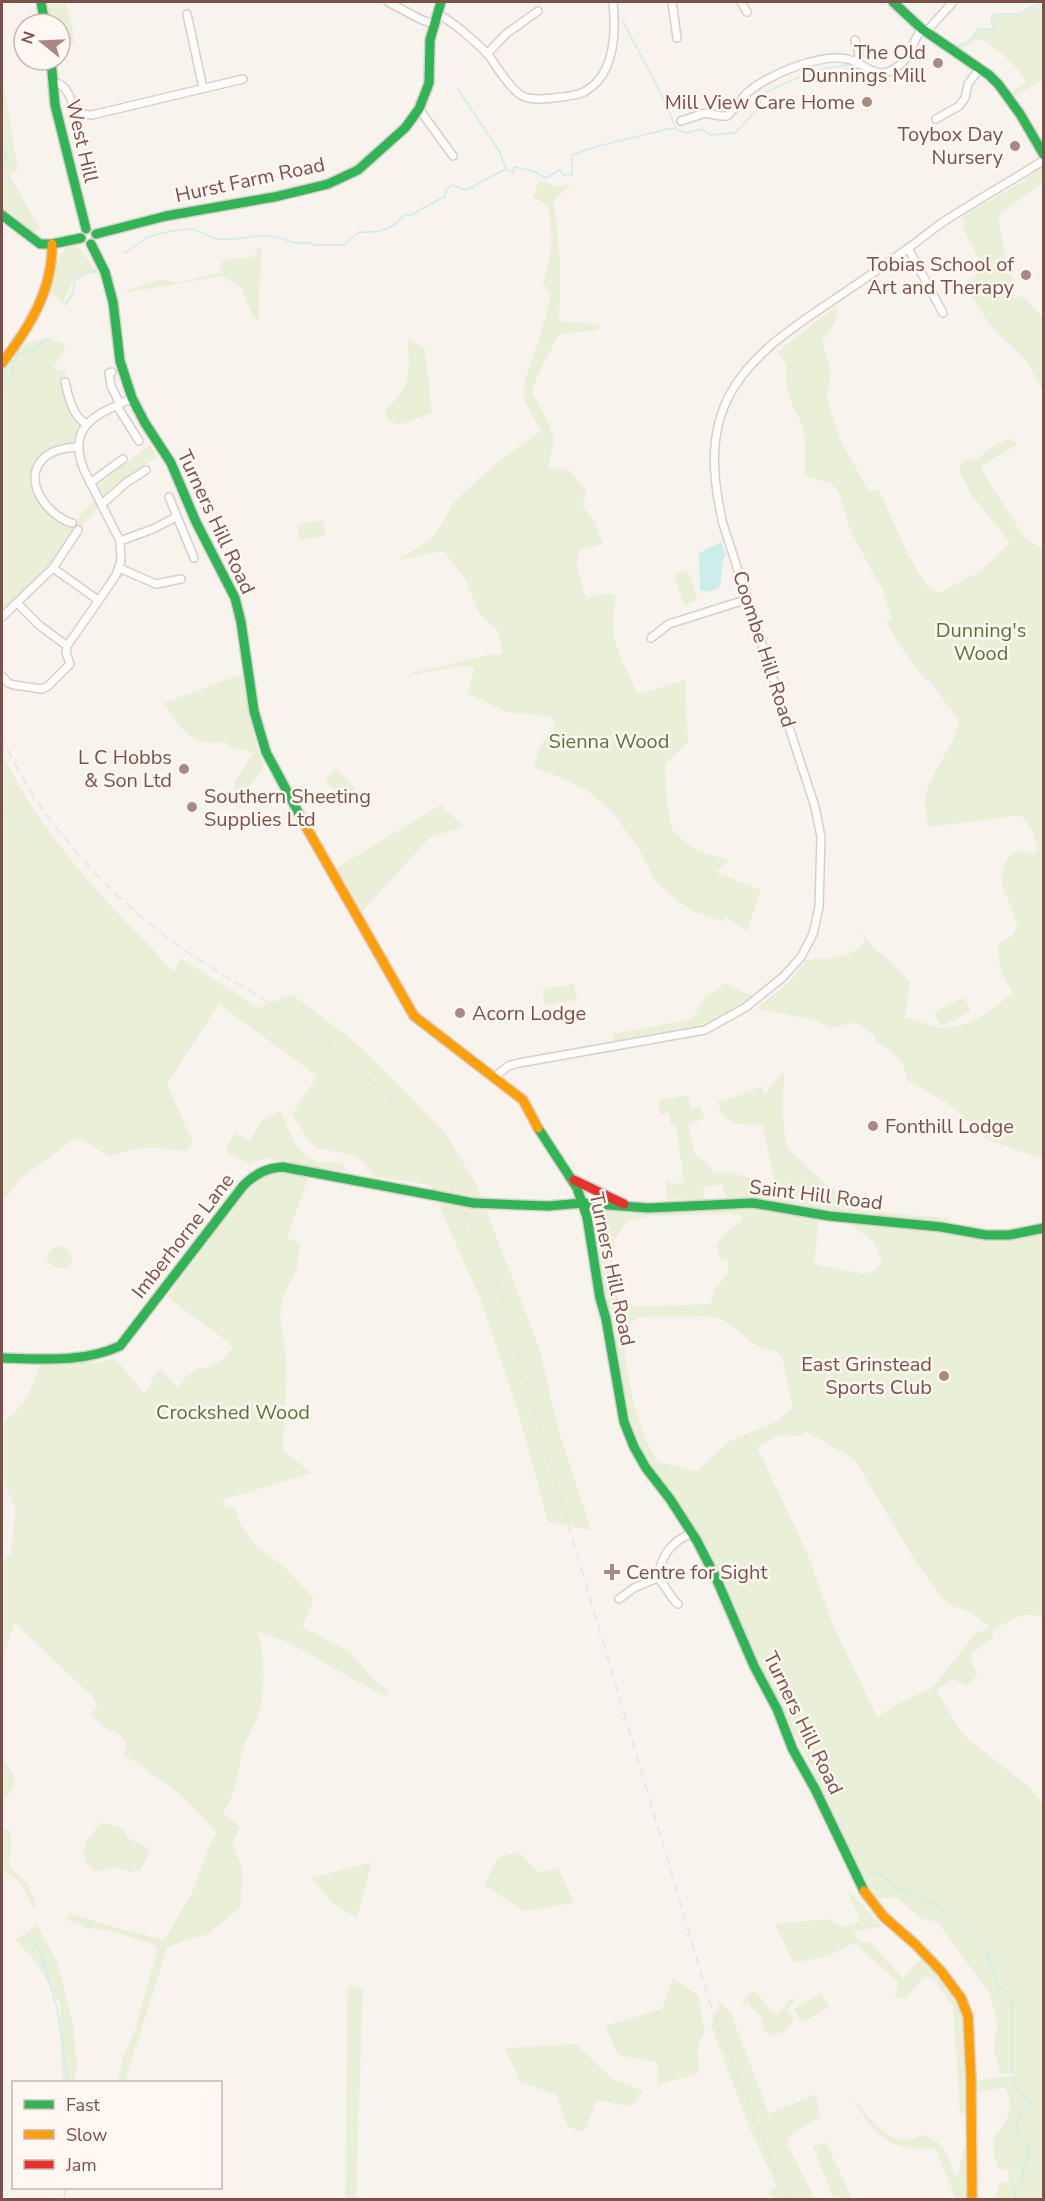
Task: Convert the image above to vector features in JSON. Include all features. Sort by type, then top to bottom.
[{"type":"main road","name":"Hurst Farm Road","points":[[96,234],[166,216],[273,196],[342,178],[358,170],[405,128],[419,109],[429,82],[430,40],[441,2]]},
{"type":"main road","points":[[893,2],[924,30],[989,75],[1020,114],[1044,155]]},
{"type":"main road","name":"West Hill","points":[[52,72],[55,105],[83,233]]},
{"type":"main road","points":[[2,215],[40,244],[52,244],[90,229],[96,234],[96,238],[91,244],[86,244],[83,233]]},
{"type":"main road","points":[[2,363],[35,314],[54,256],[52,244]]},
{"type":"main road","name":"Turners Hill Road","points":[[91,244],[103,267],[113,302],[120,361],[132,398],[171,463],[196,522],[235,598],[241,622],[254,711],[266,752],[414,1016],[522,1100],[547,1144],[572,1179],[584,1203],[626,1429],[634,1448],[692,1533],[716,1578],[754,1666],[777,1709],[793,1750],[815,1788],[865,1894],[883,1916],[942,1971],[961,1998],[968,2016],[972,2199]]},
{"type":"main road","name":"Imberhorne Lane","points":[[2,1358],[92,1357],[109,1353],[120,1346],[243,1186],[262,1170],[270,1167],[283,1167],[473,1203],[548,1206],[584,1203]]},
{"type":"main road","points":[[572,1179],[630,1207]]},
{"type":"main road","name":"Saint Hill Road","points":[[584,1203],[630,1207],[753,1203],[829,1216],[941,1227],[986,1235],[1009,1235],[1044,1228]]},
{"type":"street","points":[[387,2],[422,20],[435,19],[451,23],[487,54],[516,93],[545,99],[583,92],[604,74],[608,66],[614,30],[614,2]]},
{"type":"street","points":[[672,2],[676,38]]},
{"type":"street","points":[[741,2],[747,12]]},
{"type":"street","points":[[681,121],[705,113],[727,116],[746,94],[790,68],[830,58],[852,60],[880,72],[890,72],[907,58],[924,30],[953,2]]},
{"type":"street","points":[[487,54],[506,34],[538,11]]},
{"type":"street","points":[[187,14],[203,88]]},
{"type":"street","points":[[855,40],[859,53],[858,64]]},
{"type":"street","points":[[936,119],[959,105],[965,98],[968,84],[980,68]]},
{"type":"street","points":[[52,83],[64,85],[72,104],[87,115],[243,79]]},
{"type":"street","points":[[419,109],[453,156]]},
{"type":"street","name":"Coombe Hill Road","points":[[495,1077],[508,1066],[519,1063],[705,1030],[746,1007],[783,977],[801,957],[813,934],[819,907],[821,837],[819,821],[723,524],[716,493],[713,465],[714,444],[728,397],[741,375],[756,358],[786,334],[953,216],[1044,160]]},
{"type":"street","points":[[908,248],[944,313]]},
{"type":"street","points":[[111,372],[109,373],[111,386],[139,441]]},
{"type":"street","points":[[65,382],[75,412],[86,424]]},
{"type":"street","points":[[2,675],[8,683],[14,685],[42,689],[48,686],[70,664],[66,652],[67,646],[119,568],[120,541],[80,460],[78,441],[86,424],[104,410],[132,398]]},
{"type":"street","points":[[68,524],[47,506],[40,496],[36,475],[40,462],[47,455],[62,449],[78,447]]},
{"type":"street","points":[[90,483],[123,459]]},
{"type":"street","points":[[102,504],[127,482],[146,470]]},
{"type":"street","points":[[169,498],[194,558]]},
{"type":"street","points":[[120,541],[153,529],[176,517]]},
{"type":"street","points":[[2,617],[53,568],[78,530]]},
{"type":"street","points":[[53,568],[98,600]]},
{"type":"street","points":[[119,568],[156,584],[181,579]]},
{"type":"street","points":[[651,638],[669,624],[748,599]]},
{"type":"street","points":[[17,603],[39,625],[67,646]]},
{"type":"street","points":[[657,1578],[660,1566],[672,1544],[692,1533]]},
{"type":"street","points":[[619,1599],[634,1588],[657,1578]]},
{"type":"street","points":[[657,1578],[670,1598],[678,1604]]},
{"type":"green space","points":[[47,2],[65,2],[68,12],[48,12]]},
{"type":"green space","points":[[1043,2],[1043,79],[1014,97],[1011,92],[1026,82],[1018,70],[1000,52],[980,39],[957,49],[969,42],[978,30],[994,29],[991,20],[995,15],[1020,15]]},
{"type":"green space","points":[[2,74],[18,171],[9,174],[40,229],[33,233],[2,209]]},
{"type":"green space","points":[[1043,167],[1043,183],[998,215],[1007,269],[1016,282],[1008,291],[1016,299],[1022,295],[1043,318],[1043,391],[1026,360],[992,328],[968,291],[970,282],[983,268],[962,226],[966,222],[962,216],[1017,185]]},
{"type":"green space","name":"Sienna Wood","points":[[539,181],[557,186],[572,184],[553,201],[560,261],[559,321],[600,324],[598,330],[559,334],[538,374],[532,391],[554,439],[548,468],[568,469],[587,491],[582,505],[594,521],[603,544],[579,550],[577,567],[586,598],[609,593],[616,596],[613,625],[616,643],[638,694],[685,680],[688,742],[665,764],[667,803],[673,831],[693,848],[730,860],[716,872],[761,890],[747,931],[725,916],[724,922],[680,903],[656,882],[639,849],[614,814],[589,792],[534,768],[539,748],[556,724],[549,716],[505,712],[467,693],[475,668],[462,666],[412,675],[412,673],[487,655],[503,654],[498,631],[479,613],[466,581],[444,551],[398,560],[433,538],[454,502],[494,465],[541,431],[524,400],[524,382],[539,340],[551,295],[543,282],[551,244],[548,207],[533,196]]},
{"type":"green space","points":[[261,247],[259,321],[253,317],[241,287],[222,276],[124,293],[163,279],[176,283],[219,273],[223,260],[254,257],[256,250]]},
{"type":"green space","points":[[66,248],[80,248],[93,268],[97,269],[96,272],[82,274],[73,281],[63,305],[49,289],[60,254]]},
{"type":"green space","name":"Dunning's Wood","points":[[838,305],[834,324],[822,341],[831,371],[827,396],[832,416],[840,439],[869,492],[878,489],[909,556],[929,589],[939,593],[983,572],[982,569],[1010,543],[971,494],[959,470],[965,460],[976,460],[989,449],[1010,438],[1018,444],[983,465],[981,469],[1025,538],[1043,549],[1043,1159],[986,1139],[946,1102],[907,1080],[904,1068],[897,1057],[876,1042],[874,1036],[856,1022],[831,1028],[815,1020],[756,1009],[793,978],[806,960],[839,956],[855,951],[865,940],[860,929],[875,950],[884,955],[910,982],[905,1017],[946,1028],[977,1018],[1012,993],[998,955],[1000,942],[1012,936],[1017,927],[1002,883],[1005,865],[1011,854],[1022,851],[1034,854],[1038,851],[1033,832],[1021,815],[928,827],[926,793],[933,775],[955,736],[958,720],[961,718],[957,718],[929,680],[926,681],[896,640],[886,621],[891,620],[891,617],[883,591],[851,532],[838,490],[830,483],[810,478],[805,474],[803,428],[789,394],[786,382],[787,365],[777,352]]},
{"type":"green space","points":[[49,338],[66,344],[53,368],[65,370],[70,399],[86,424],[78,447],[62,449],[40,462],[39,493],[47,505],[72,523],[98,498],[102,504],[78,530],[61,558],[2,617],[2,371],[25,344]]},
{"type":"green space","points":[[408,339],[425,349],[432,413],[399,425],[388,420],[385,411],[405,386],[409,370]]},
{"type":"green space","points":[[150,445],[157,457],[116,484],[102,499],[95,486]]},
{"type":"green space","points":[[323,520],[326,536],[299,540],[297,524]]},
{"type":"green space","points":[[688,570],[698,600],[684,605],[674,575]]},
{"type":"green space","points":[[242,674],[257,748],[264,767],[248,788],[240,808],[231,803],[234,783],[253,753],[230,747],[229,743],[202,742],[190,736],[180,727],[164,703]]},
{"type":"green space","points":[[2,754],[31,805],[66,854],[174,972],[181,958],[257,1008],[292,994],[361,1047],[444,1131],[476,1184],[540,1350],[558,1428],[591,1530],[548,1522],[519,1415],[482,1303],[430,1185],[373,1176],[365,1163],[356,1156],[317,1148],[309,1141],[292,1114],[317,1076],[219,1004],[167,1084],[193,1143],[187,1152],[148,1148],[130,1150],[110,1157],[81,1139],[74,1139],[20,1179],[6,1198],[2,1197]]},
{"type":"green space","points":[[336,769],[356,789],[345,800],[325,780]]},
{"type":"green space","points":[[442,804],[445,810],[464,826],[429,838],[360,914],[335,869]]},
{"type":"green space","points":[[724,983],[752,996],[707,1025],[613,1043],[613,1034],[692,1019],[706,995],[717,990]]},
{"type":"green space","points":[[574,984],[577,1000],[545,1005],[542,989]]},
{"type":"green space","points":[[964,997],[971,1011],[941,1026],[934,1012]]},
{"type":"green space","points":[[783,1071],[785,1080],[783,1116],[786,1141],[791,1152],[836,1192],[853,1202],[874,1210],[898,1214],[946,1218],[950,1213],[947,1221],[829,1211],[796,1203],[788,1206],[745,1199],[726,1199],[722,1184],[703,1188],[704,1200],[667,1199],[666,1180],[675,1184],[684,1182],[676,1127],[670,1123],[669,1113],[660,1115],[658,1100],[688,1095],[691,1109],[700,1107],[705,1118],[688,1125],[695,1155],[707,1163],[715,1174],[730,1172],[771,1185],[775,1183],[762,1124],[735,1123],[725,1116],[717,1102],[762,1086],[765,1095]]},
{"type":"green space","points":[[280,1111],[301,1151],[314,1161],[340,1163],[345,1166],[346,1171],[313,1168],[266,1158],[250,1164],[228,1153],[227,1147],[235,1133],[249,1141],[263,1119]]},
{"type":"green space","name":"Crockshed Wood","points":[[272,1173],[309,1176],[287,1237],[300,1243],[297,1268],[283,1297],[280,1315],[287,1366],[283,1450],[311,1473],[222,1500],[225,1508],[234,1506],[240,1524],[257,1547],[280,1563],[314,1598],[302,1627],[349,1651],[378,1685],[390,1690],[385,1696],[292,1644],[258,1632],[264,1671],[260,1710],[243,1751],[234,1792],[223,1813],[240,1827],[232,1844],[241,1865],[243,1880],[240,1908],[208,1934],[167,1948],[127,2081],[118,2081],[123,2057],[134,2033],[157,1951],[153,1944],[106,1930],[87,1928],[67,1920],[70,1913],[164,1940],[192,1893],[210,1844],[217,1832],[181,1795],[133,1760],[125,1757],[124,1751],[127,1745],[121,1736],[112,1730],[110,1732],[90,1715],[98,1706],[91,1695],[16,1624],[2,1659],[2,1562],[11,1554],[15,1507],[2,1477],[2,1423],[27,1396],[41,1361],[96,1363],[115,1358],[144,1393],[160,1369],[178,1388],[185,1378],[197,1369],[206,1368],[223,1359],[233,1347],[231,1344],[167,1297],[246,1190],[262,1176]]},
{"type":"green space","points":[[598,1207],[635,1212],[758,1209],[819,1219],[814,1264],[865,1274],[876,1270],[882,1262],[874,1242],[855,1228],[856,1222],[938,1230],[970,1236],[1043,1230],[1043,1617],[1023,1616],[993,1631],[993,1637],[971,1654],[973,1666],[978,1674],[967,1686],[953,1679],[936,1690],[958,1727],[968,1739],[1033,1790],[1043,1806],[1043,2199],[995,2199],[1000,2183],[1009,2181],[1009,2172],[998,2168],[993,2152],[994,2136],[1003,2126],[1010,2107],[1008,2093],[1005,2087],[981,2092],[976,2089],[975,2084],[978,2080],[1014,2076],[1013,2073],[1001,2074],[994,2051],[997,2021],[990,1994],[937,1922],[922,1919],[895,1897],[874,1899],[866,1888],[814,1777],[813,1768],[757,1666],[711,1562],[687,1517],[648,1466],[634,1436],[623,1403],[613,1316],[604,1297],[594,1232],[594,1209]],"holes":[[[730,1214],[743,1216],[742,1221],[726,1232],[716,1245],[720,1259],[729,1261],[728,1273],[714,1291],[711,1304],[637,1307],[618,1298],[612,1268],[614,1241],[627,1221],[650,1216]],[[706,1316],[715,1318],[730,1325],[755,1345],[777,1351],[782,1358],[793,1408],[775,1422],[730,1441],[697,1471],[658,1462],[637,1416],[627,1366],[623,1332],[638,1317]],[[806,1431],[855,1460],[916,1562],[943,1599],[953,1606],[970,1612],[989,1627],[975,1634],[932,1688],[897,1704],[877,1717],[832,1623],[809,1557],[757,1447],[781,1435],[801,1436]]]},
{"type":"green space","points":[[59,1246],[66,1248],[71,1255],[72,1264],[65,1268],[56,1267],[47,1260],[50,1251]]},
{"type":"green space","points":[[2,1759],[15,1780],[12,1790],[2,1801]]},
{"type":"green space","points":[[102,1822],[123,1829],[129,1839],[147,1847],[149,1853],[141,1870],[129,1872],[113,1867],[94,1871],[87,1865],[83,1853],[87,1840]]},
{"type":"green space","points":[[2,1828],[10,1831],[12,1845],[10,1867],[27,1883],[36,1904],[34,1909],[25,1890],[17,1880],[2,1870]]},
{"type":"green space","points":[[518,1851],[538,1872],[558,1868],[574,1903],[524,1911],[484,1885],[498,1858]]},
{"type":"green space","points":[[372,1862],[357,1918],[331,1902],[312,1878]]},
{"type":"green space","points":[[847,1889],[882,1926],[852,1932],[861,1942],[869,1941],[903,1978],[923,1956],[957,2000],[964,2023],[968,2115],[960,2113],[953,2006],[932,1977],[924,1977],[906,1998],[894,1997],[899,1983],[855,1943],[830,1955],[794,1963],[775,1924],[827,1919],[845,1927],[860,1921]]},
{"type":"green space","points":[[37,1925],[58,1964],[73,2025],[77,2064],[75,2081],[62,2081],[60,2004],[35,1960],[15,1940]]},
{"type":"green space","points":[[673,1978],[698,1995],[705,2032],[698,2045],[699,2073],[658,2085],[657,2062],[618,2055],[605,2026],[662,2009]]},
{"type":"green space","points":[[348,1985],[363,1989],[356,2195],[359,2200],[345,2199]]},
{"type":"green space","points":[[756,1991],[771,2011],[778,2014],[792,1998],[795,2000],[787,2010],[794,2018],[785,2031],[772,2036],[764,2031],[763,2021],[747,2003],[743,2007],[746,1997]]},
{"type":"green space","points":[[821,1993],[829,2007],[802,2023],[794,2009]]},
{"type":"green space","points":[[720,2002],[731,2013],[769,2114],[816,2094],[820,2117],[791,2134],[787,2144],[815,2199],[773,2199],[769,2191],[777,2187],[750,2129],[711,2025]]},
{"type":"green space","points":[[576,2044],[612,2079],[643,2091],[632,2107],[597,2100],[584,2132],[568,2127],[556,2095],[520,2082],[505,2048]]},
{"type":"green space","points":[[852,2096],[873,2122],[891,2136],[901,2140],[911,2140],[921,2135],[935,2140],[945,2151],[957,2179],[963,2150],[969,2144],[966,2199],[956,2199],[935,2149],[906,2148],[889,2142],[870,2125]]},
{"type":"green space","points":[[826,2142],[852,2199],[834,2199],[813,2147]]},
{"type":"water","points":[[721,542],[726,554],[719,588],[709,592],[700,590],[699,553]]},
{"type":"waterway","points":[[956,47],[968,42],[978,29],[994,29],[991,20],[995,14],[1019,14],[1041,2]]},
{"type":"waterway","points":[[623,21],[677,130]]},
{"type":"waterway","points":[[124,253],[146,238],[187,229],[217,239],[267,236],[297,243],[308,242],[314,245],[344,245],[359,232],[372,232],[390,227],[404,215],[411,215],[445,196],[446,190],[452,185],[466,190],[506,169],[513,173],[515,167],[533,171],[546,178],[560,170],[563,175],[572,175],[572,155],[598,146],[672,128],[686,133],[701,129],[711,135],[735,133],[759,108],[762,94],[797,78],[828,68],[847,65],[865,74],[888,78]]},
{"type":"waterway","points":[[898,78],[920,78]]},
{"type":"waterway","points":[[457,88],[499,151],[506,169]]},
{"type":"waterway","points":[[2,144],[6,152],[6,165]]},
{"type":"waterway","points":[[65,305],[73,293],[75,280],[88,272],[96,272]]},
{"type":"waterway","points":[[2,386],[13,377],[12,366],[17,355],[36,348],[49,338]]},
{"type":"waterway","points":[[2,811],[38,835]]},
{"type":"waterway","points":[[871,1871],[884,1876],[899,1890],[933,1902],[968,1931],[986,1950],[1001,1989],[1012,2001],[1012,2073]]},
{"type":"waterway","points":[[26,1933],[40,1951],[57,2008],[68,2081]]},
{"type":"waterway","points":[[1012,2077],[1019,2092],[1030,2102],[1020,2113],[1017,2121],[1019,2136],[1026,2141],[1029,2154],[1023,2168],[1023,2181],[1015,2190],[1015,2200]]},
{"type":"waterway","points":[[64,2200],[65,2189]]},
{"type":"railway","points":[[2,736],[35,798],[57,829],[109,887],[165,936],[193,956],[292,1017],[348,1059],[373,1083],[418,1135],[454,1194],[498,1288],[712,2010],[787,2200]]},
{"type":"traffic: fast","points":[[41,2],[43,12]]},
{"type":"traffic: fast","points":[[96,234],[166,216],[274,197],[328,184],[358,170],[405,128],[419,109],[429,83],[430,40],[441,2]]},
{"type":"traffic: fast","points":[[893,2],[922,29],[989,75],[999,85],[1020,114],[1044,155]]},
{"type":"traffic: fast","points":[[52,72],[55,105],[86,229]]},
{"type":"traffic: fast","points":[[2,215],[40,244],[81,238]]},
{"type":"traffic: fast","points":[[91,244],[105,272],[113,302],[120,361],[132,398],[171,463],[196,522],[235,598],[241,622],[254,711],[266,752],[305,825]]},
{"type":"traffic: fast","points":[[538,1128],[577,1188],[587,1217],[624,1422],[634,1447],[697,1541],[716,1578],[754,1666],[777,1709],[793,1750],[815,1789],[864,1891]]},
{"type":"traffic: fast","points":[[2,1358],[77,1358],[120,1346],[243,1186],[266,1170],[283,1167],[432,1195]]},
{"type":"traffic: fast","points":[[432,1195],[473,1203]]},
{"type":"traffic: fast","points":[[473,1203],[548,1206],[583,1203],[648,1208],[753,1203],[829,1216],[941,1227],[986,1235],[1009,1235],[1044,1228]]},
{"type":"traffic: slow","points":[[2,363],[38,308],[48,277],[52,244]]},
{"type":"traffic: slow","points":[[305,825],[414,1016],[523,1100],[538,1128]]},
{"type":"traffic: slow","points":[[864,1891],[883,1916],[941,1971],[961,1998],[968,2016],[972,2200]]},
{"type":"traffic: jam","points":[[574,1180],[624,1204]]},
{"type":"place","name":"The Old Dunnings Mill","points":[[938,63]]},
{"type":"place","name":"Mill View Care Home","points":[[867,102]]},
{"type":"place","name":"Toybox Day Nursery","points":[[1015,146]]},
{"type":"place","name":"Tobias School of Art and Therapy","points":[[1026,275]]},
{"type":"place","name":"L C Hobbs & Son Ltd","points":[[184,769]]},
{"type":"place","name":"Southern Sheeting Supplies Ltd","points":[[192,807]]},
{"type":"place","name":"Acorn Lodge","points":[[460,1013]]},
{"type":"place","name":"Fonthill Lodge","points":[[873,1126]]},
{"type":"place","name":"East Grinstead Sports Club","points":[[944,1376]]},
{"type":"place","name":"Centre for Sight","points":[[612,1572]]}]
